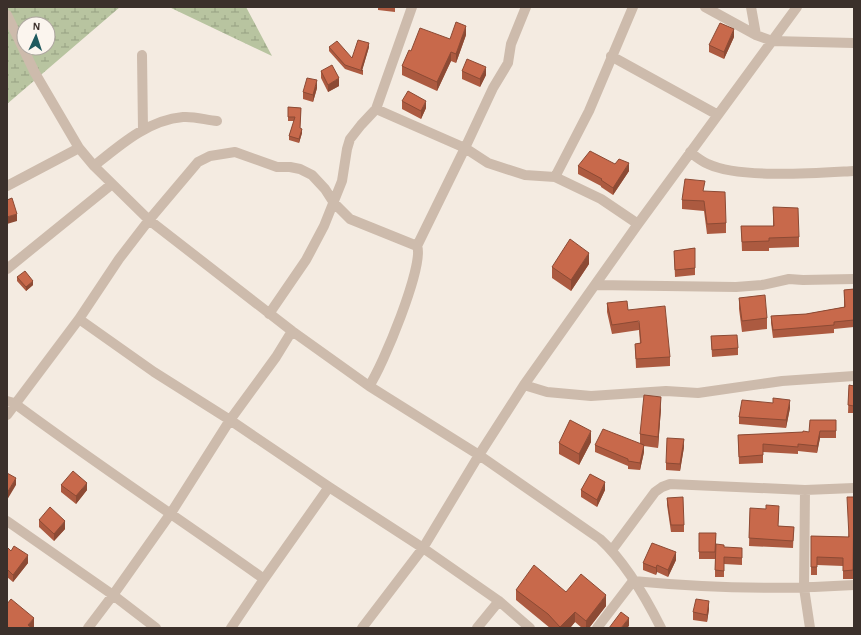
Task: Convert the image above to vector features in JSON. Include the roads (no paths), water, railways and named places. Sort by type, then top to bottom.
[{"type":"street","points":[[269,314],[306,260],[324,226],[342,181],[350,139],[376,109],[412,7]]},
{"type":"street","points":[[369,386],[377,375],[394,334],[417,267],[419,250],[417,246],[493,88],[508,63],[511,44],[526,7]]},
{"type":"street","points":[[555,177],[589,110],[633,7]]},
{"type":"street","points":[[705,7],[756,35],[772,41],[854,43]]},
{"type":"street","points":[[751,7],[756,35]]},
{"type":"street","points":[[362,628],[423,548],[479,455],[524,386],[638,224],[797,7]]},
{"type":"street","points":[[7,15],[34,73],[79,148],[94,166],[149,220],[269,314],[369,386],[479,455],[600,539],[612,550],[652,611],[661,628]]},
{"type":"street","points":[[142,55],[144,130]]},
{"type":"street","points":[[611,56],[718,115]]},
{"type":"street","points":[[376,109],[465,148],[488,163],[525,175],[555,177],[601,199],[638,224]]},
{"type":"street","points":[[94,166],[134,134],[157,123],[183,117],[217,121]]},
{"type":"street","points":[[7,186],[79,148]]},
{"type":"street","points":[[7,415],[10,402],[79,319],[119,259],[149,220],[198,162],[210,156],[235,152],[277,167],[300,169],[312,175],[325,189],[334,203],[350,218],[417,246]]},
{"type":"street","points":[[690,152],[708,164],[738,171],[782,174],[854,171]]},
{"type":"street","points":[[7,269],[112,184]]},
{"type":"street","points":[[595,285],[736,287],[762,285],[789,279],[854,279]]},
{"type":"street","points":[[79,319],[154,372],[230,420],[423,548],[499,601],[530,628]]},
{"type":"street","points":[[88,628],[171,513],[230,420],[276,357],[292,331]]},
{"type":"street","points":[[524,386],[547,392],[590,396],[666,391],[698,392],[782,381],[854,376]]},
{"type":"street","points":[[10,402],[264,579]]},
{"type":"street","points":[[612,550],[656,492],[670,484],[805,490],[854,488]]},
{"type":"street","points":[[231,628],[329,487]]},
{"type":"street","points":[[805,490],[804,588],[810,628]]},
{"type":"street","points":[[7,520],[113,595],[156,628]]},
{"type":"street","points":[[633,581],[730,588],[804,588],[854,584]]},
{"type":"street","points":[[597,628],[633,581]]},
{"type":"street","points":[[477,628],[499,601]]}]
